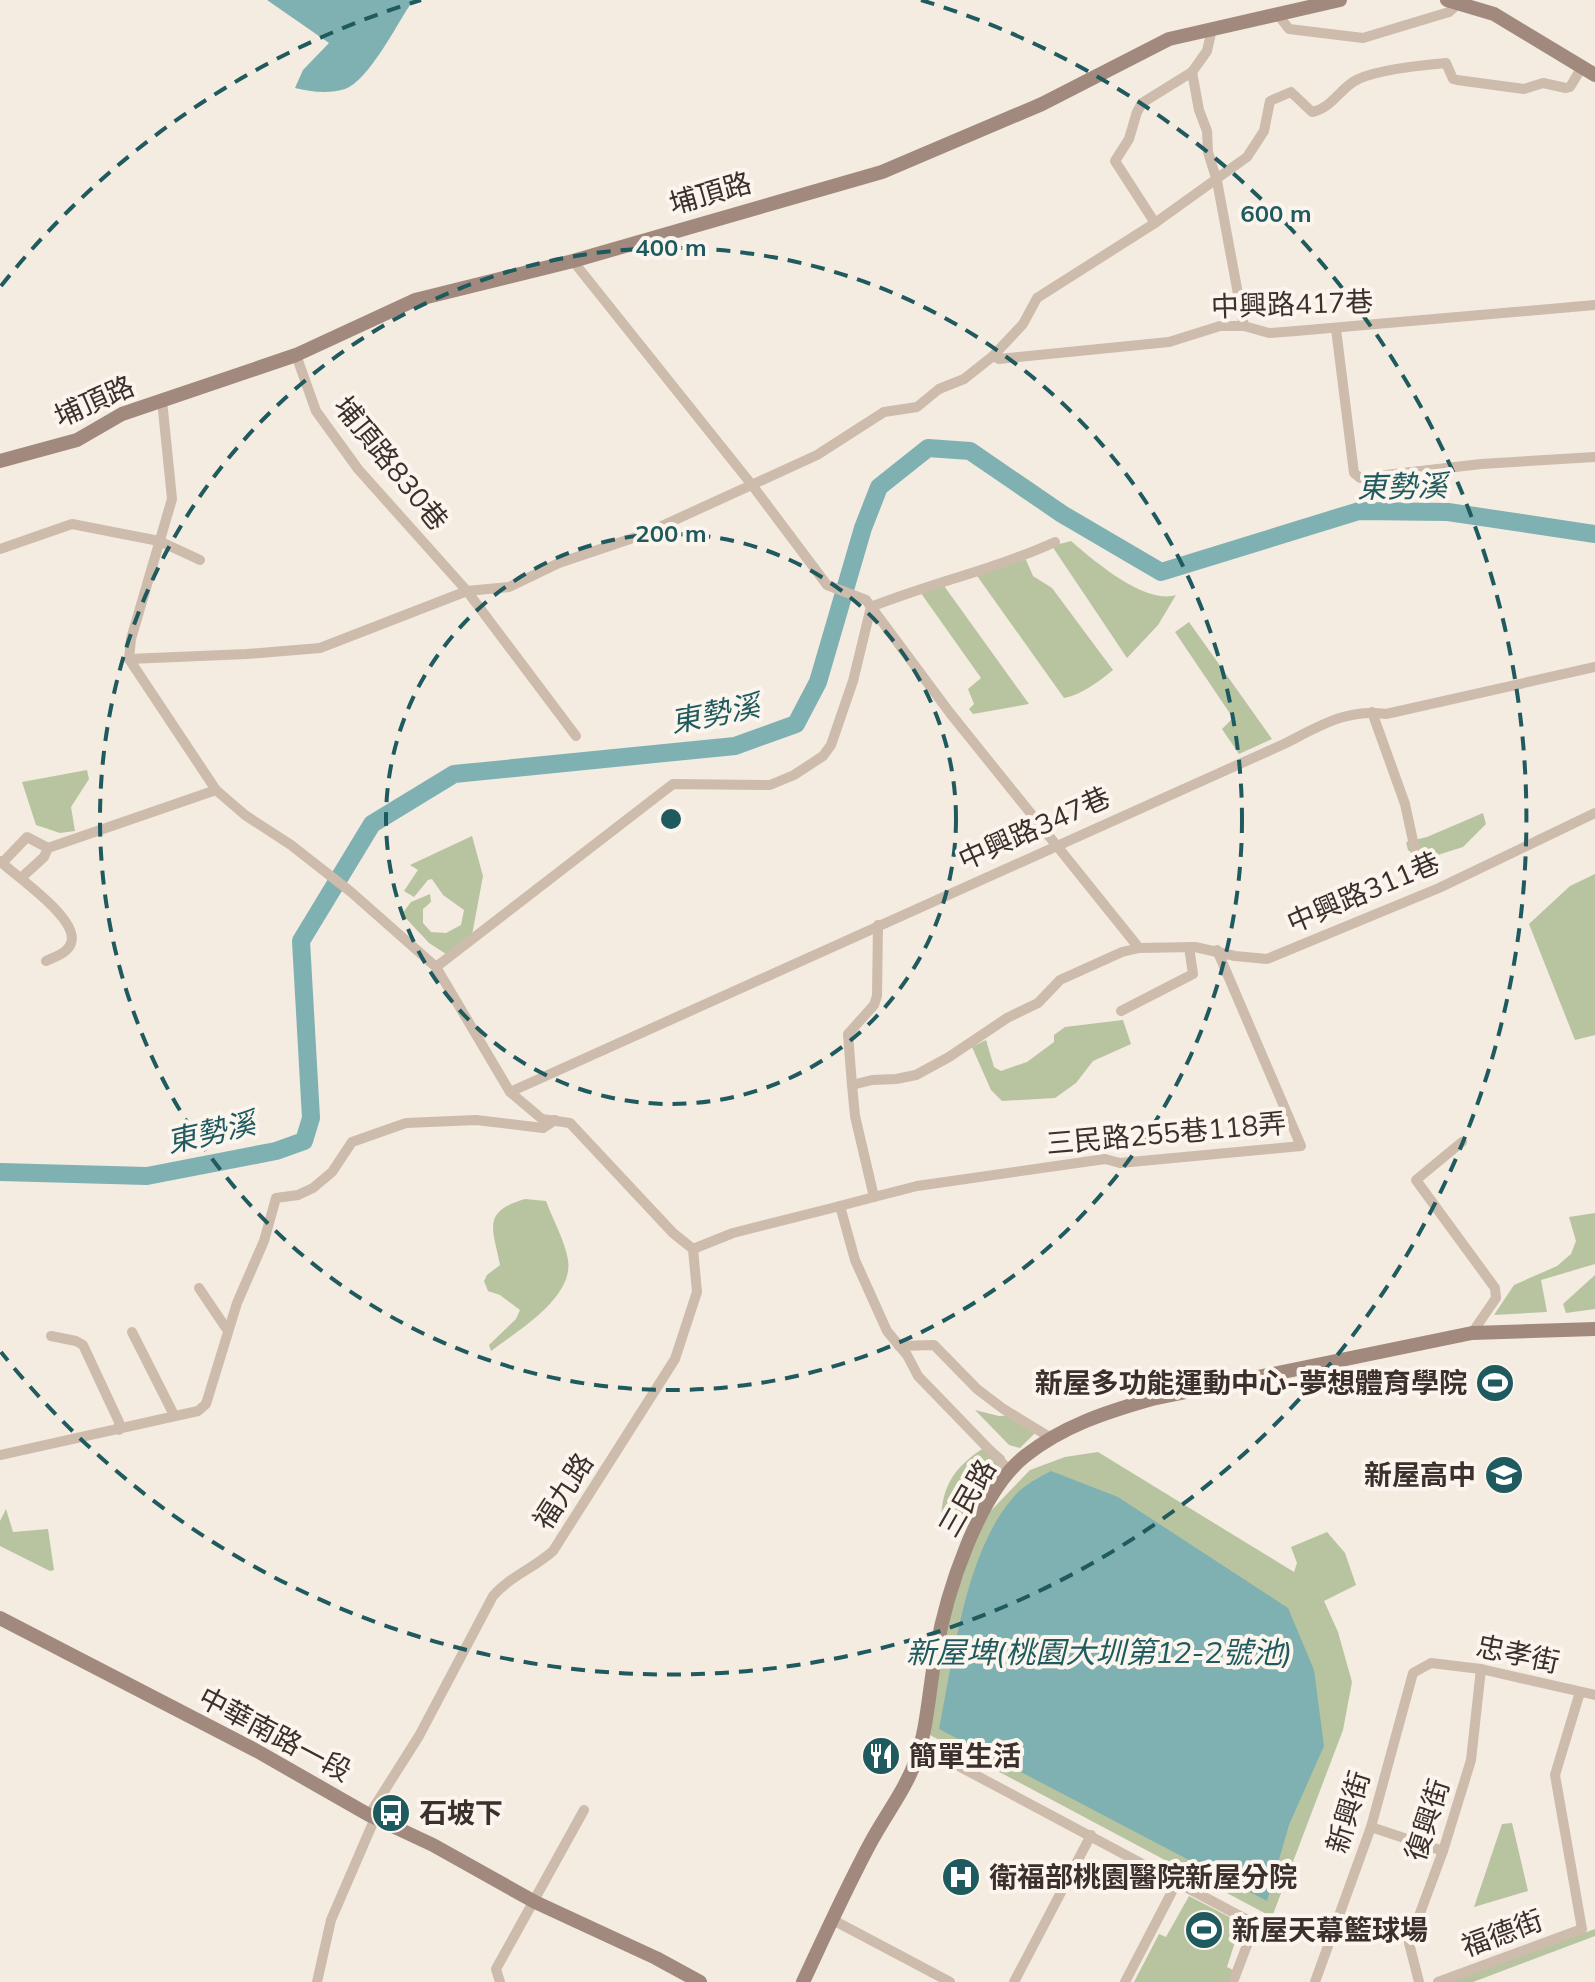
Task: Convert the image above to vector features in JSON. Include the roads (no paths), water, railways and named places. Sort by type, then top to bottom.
[{"type":"street","name":"埔頂路","points":[[0,461],[77,440],[122,414],[296,355],[415,300],[573,261],[882,172],[1042,104],[1169,39],[1340,0]]},
{"type":"street","points":[[129,659],[320,648],[467,591],[509,587],[559,563],[642,535],[827,450],[884,412],[917,407],[939,389],[959,383],[993,356],[1023,324],[1037,298],[1155,223],[1247,157],[1264,131],[1270,101],[1291,92],[1312,112],[1326,106],[1355,80],[1416,66],[1446,63],[1453,79],[1524,89],[1543,83],[1570,87],[1588,71],[1494,14],[1456,1],[1449,12],[1363,38],[1289,29],[1278,15]]},
{"type":"street","points":[[1155,223],[1115,161],[1129,139],[1142,103],[1192,72],[1207,51],[1212,29]]},
{"type":"street","points":[[1192,72],[1217,181],[1244,326]]},
{"type":"street","points":[[573,261],[752,485],[805,559],[830,586],[868,603],[1055,845],[1139,948]]},
{"type":"street","name":"中興路417巷","points":[[993,356],[999,359],[1169,342],[1220,326],[1244,326],[1269,333],[1595,305]]},
{"type":"street","points":[[1336,329],[1354,473],[1360,478],[1481,464],[1595,457]]},
{"type":"street","name":"埔頂路830巷","points":[[296,355],[316,411],[358,469],[467,591],[576,736]]},
{"type":"street","points":[[162,400],[172,499],[131,639],[129,659],[216,790],[245,815],[291,845],[351,892],[436,967],[510,1092],[542,1119],[570,1123],[673,1233],[693,1249],[733,1233],[874,1197],[855,1116],[848,1034],[874,1005],[877,996],[878,925]]},
{"type":"street","points":[[0,549],[72,524],[159,541],[200,560]]},
{"type":"street","points":[[868,603],[1055,542]]},
{"type":"street","points":[[436,967],[673,784],[770,785],[794,775],[823,756],[831,745],[853,681],[868,603]]},
{"type":"street","name":"中興路347巷","points":[[510,1092],[1284,744],[1324,722],[1358,712],[1386,714],[1595,667]]},
{"type":"street","points":[[1372,712],[1405,804],[1415,850]]},
{"type":"street","points":[[46,961],[69,947],[72,941],[67,921],[2,862],[27,837],[48,848],[216,790]]},
{"type":"street","name":"中興路311巷","points":[[852,1085],[916,1075],[1007,1018],[1038,1003],[1060,980],[1122,952],[1139,948],[1189,947],[1267,959],[1439,888],[1595,813]]},
{"type":"street","points":[[21,878],[44,857],[48,848]]},
{"type":"street","points":[[1121,1011],[1193,974],[1189,947]]},
{"type":"street","name":"三民路255巷118弄","points":[[874,1197],[917,1186],[1105,1159],[1120,1163],[1301,1146],[1217,950]]},
{"type":"street","points":[[0,1455],[198,1411],[206,1404],[228,1331],[252,1264],[264,1241],[276,1198],[298,1195],[313,1188],[332,1172],[352,1142],[406,1123],[476,1120],[543,1128],[555,1120]]},
{"type":"street","points":[[1462,1142],[1416,1180],[1495,1288],[1496,1298],[1472,1333]]},
{"type":"street","points":[[840,1206],[855,1260],[887,1331],[918,1376],[1009,1470]]},
{"type":"street","name":"福九路","points":[[317,1982],[331,1920],[372,1816],[419,1736],[493,1596],[506,1583],[553,1551],[675,1359],[697,1292],[693,1249]]},
{"type":"street","points":[[199,1288],[228,1331]]},
{"type":"street","name":"三民路","points":[[803,1982],[872,1840],[911,1772],[921,1746],[945,1610],[970,1538],[1009,1470],[1051,1438],[1103,1413],[1152,1399],[1472,1333],[1595,1329]]},
{"type":"street","points":[[132,1332],[174,1415]]},
{"type":"street","points":[[51,1336],[83,1345],[119,1422],[119,1430]]},
{"type":"street","points":[[899,1346],[934,1345],[977,1389],[1051,1438]]},
{"type":"street","name":"中華南路一段","points":[[0,1618],[257,1751],[535,1902],[700,1982]]},
{"type":"street","name":"忠孝街","points":[[1431,1663],[1481,1669],[1595,1695]]},
{"type":"street","name":"新興街","points":[[1315,1982],[1371,1827],[1413,1673],[1431,1663]]},
{"type":"street","name":"復興街","points":[[1419,1982],[1409,1943],[1443,1851],[1471,1760],[1481,1669]]},
{"type":"street","name":"福德街","points":[[1438,1982],[1582,1929],[1555,1775],[1580,1692]]},
{"type":"street","points":[[921,1746],[1255,1924],[1233,1982]]},
{"type":"street","points":[[500,1982],[496,1969],[584,1810]]},
{"type":"street","points":[[1371,1827],[1443,1851]]},
{"type":"street","points":[[1014,1982],[1091,1835]]},
{"type":"street","points":[[1125,1982],[1177,1882]]},
{"type":"street","points":[[833,1920],[950,1982]]},
{"type":"water","points":[[267,0],[416,0],[363,75],[345,89],[327,92],[295,88],[303,70],[329,43]]},
{"type":"water","name":"新屋埤(桃園大圳第12-2號池)","points":[[1051,1471],[1118,1497],[1288,1608],[1314,1670],[1324,1746],[1289,1825],[1267,1901],[939,1729],[963,1609],[982,1549],[995,1523],[1015,1495]]},
{"type":"waterway","name":"東勢溪","points":[[0,1172],[147,1176],[276,1151],[304,1141],[311,1118],[301,941],[372,824],[454,774],[735,746],[796,724],[818,682],[863,528],[879,487],[928,448],[970,451],[1062,514],[1161,572],[1359,511],[1448,512],[1595,534]]},
{"type":"place","name":"新屋多功能運動中心-夢想體育學院","points":[[1495,1383]]},
{"type":"place","name":"新屋高中","points":[[1504,1475]]},
{"type":"place","name":"簡單生活","points":[[881,1756]]},
{"type":"place","name":"石坡下","points":[[391,1813]]},
{"type":"place","name":"衛福部桃園醫院新屋分院","points":[[961,1877]]},
{"type":"place","name":"新屋天幕籃球場","points":[[1204,1930]]}]
